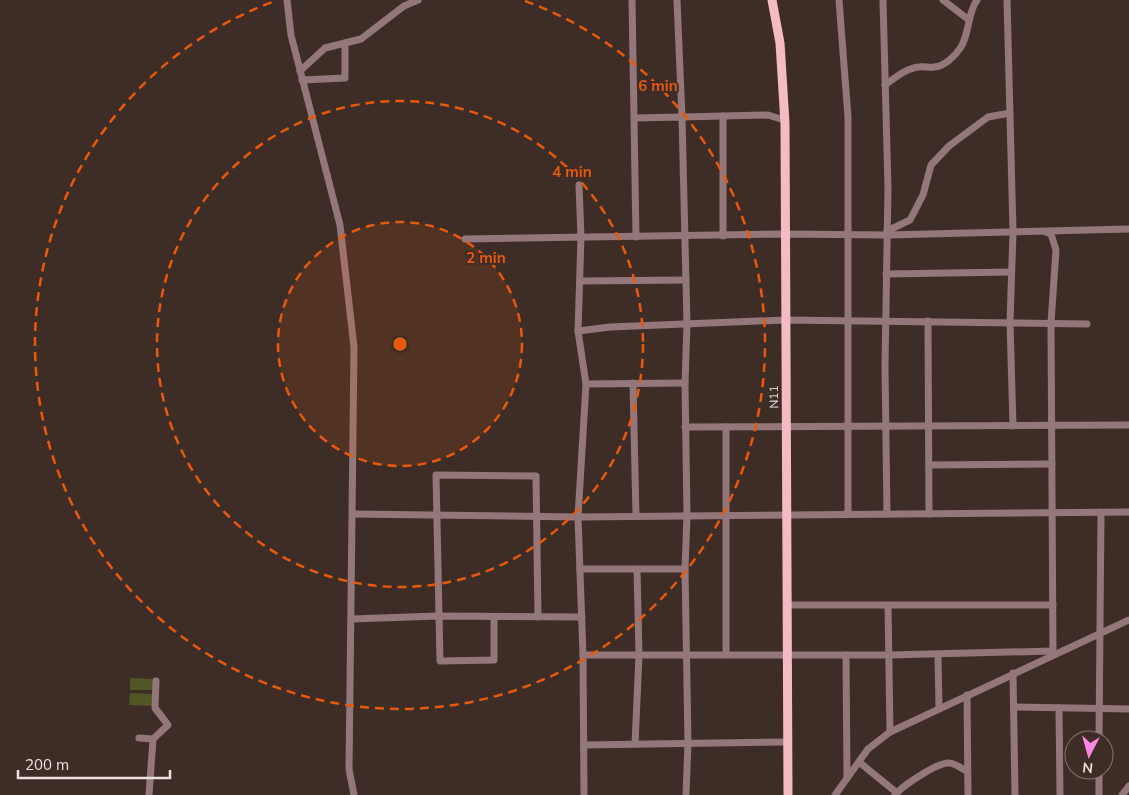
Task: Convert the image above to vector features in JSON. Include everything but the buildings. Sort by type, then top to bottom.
[{"type":"main road","name":"N11","points":[[774,3],[780,43],[784,120],[788,795]]},
{"type":"street","points":[[287,0],[291,35],[344,251],[355,370],[349,769],[354,795]]},
{"type":"street","points":[[300,71],[325,48],[361,39],[404,6],[418,0]]},
{"type":"street","points":[[632,0],[636,237]]},
{"type":"street","points":[[677,0],[687,324],[685,384],[687,515],[685,569],[688,743],[686,795]]},
{"type":"street","points":[[839,0],[848,117],[848,514]]},
{"type":"street","points":[[883,0],[887,233],[885,319],[887,514]]},
{"type":"street","points":[[943,0],[969,20]]},
{"type":"street","points":[[885,85],[907,70],[919,66],[936,67],[944,65],[960,48],[977,0]]},
{"type":"street","points":[[1007,0],[1013,232],[1010,322],[1013,426]]},
{"type":"street","points":[[302,80],[345,78],[344,43]]},
{"type":"street","points":[[887,233],[910,220],[923,195],[931,165],[949,146],[988,117],[1010,113]]},
{"type":"street","points":[[635,118],[768,115],[784,120]]},
{"type":"street","points":[[723,116],[723,236]]},
{"type":"street","points":[[579,185],[581,237],[578,331],[586,384],[578,517],[583,655],[584,795]]},
{"type":"street","points":[[466,239],[1045,232],[1129,229]]},
{"type":"street","points":[[1045,232],[1051,234],[1056,250],[1052,323],[1053,652]]},
{"type":"street","points":[[886,274],[1011,272]]},
{"type":"street","points":[[580,281],[686,280]]},
{"type":"street","points":[[578,331],[610,327],[785,320],[885,319],[1087,324]]},
{"type":"street","points":[[928,321],[929,514]]},
{"type":"street","points":[[586,384],[633,382],[685,384]]},
{"type":"street","points":[[633,382],[636,516]]},
{"type":"street","points":[[686,427],[1129,425]]},
{"type":"street","points":[[726,427],[726,655]]},
{"type":"street","points":[[928,465],[1052,464]]},
{"type":"street","points":[[494,617],[494,660],[440,662],[436,475],[536,476],[538,617]]},
{"type":"street","points":[[1099,730],[1101,512]]},
{"type":"street","points":[[353,514],[578,517],[1129,512]]},
{"type":"street","points":[[580,569],[685,569]]},
{"type":"street","points":[[635,744],[639,655],[637,569]]},
{"type":"street","points":[[787,606],[1053,604]]},
{"type":"street","points":[[888,606],[890,732]]},
{"type":"street","points":[[351,619],[438,616],[582,617]]},
{"type":"street","points":[[835,795],[874,743],[890,732],[1053,652],[1100,634],[1129,620]]},
{"type":"street","points":[[583,655],[938,655],[1053,652]]},
{"type":"street","points":[[846,655],[847,777]]},
{"type":"street","points":[[938,655],[939,708]]},
{"type":"street","points":[[1013,673],[1015,795]]},
{"type":"street","points":[[149,795],[153,739],[168,725],[155,708],[156,681]]},
{"type":"street","points":[[967,695],[968,795]]},
{"type":"street","points":[[1014,707],[1129,709]]},
{"type":"street","points":[[1059,708],[1060,795]]},
{"type":"street","points":[[139,738],[153,739]]},
{"type":"street","points":[[584,745],[787,742]]},
{"type":"street","points":[[859,762],[896,794],[908,783],[945,763],[953,763],[967,772]]},
{"type":"street","points":[[1099,780],[1099,795]]},
{"type":"street","points":[[1122,795],[1129,786]]},
{"type":"green space","points":[[130,678],[154,679],[154,690],[130,690]]},
{"type":"green space","points":[[130,693],[154,694],[153,706],[129,705]]}]
